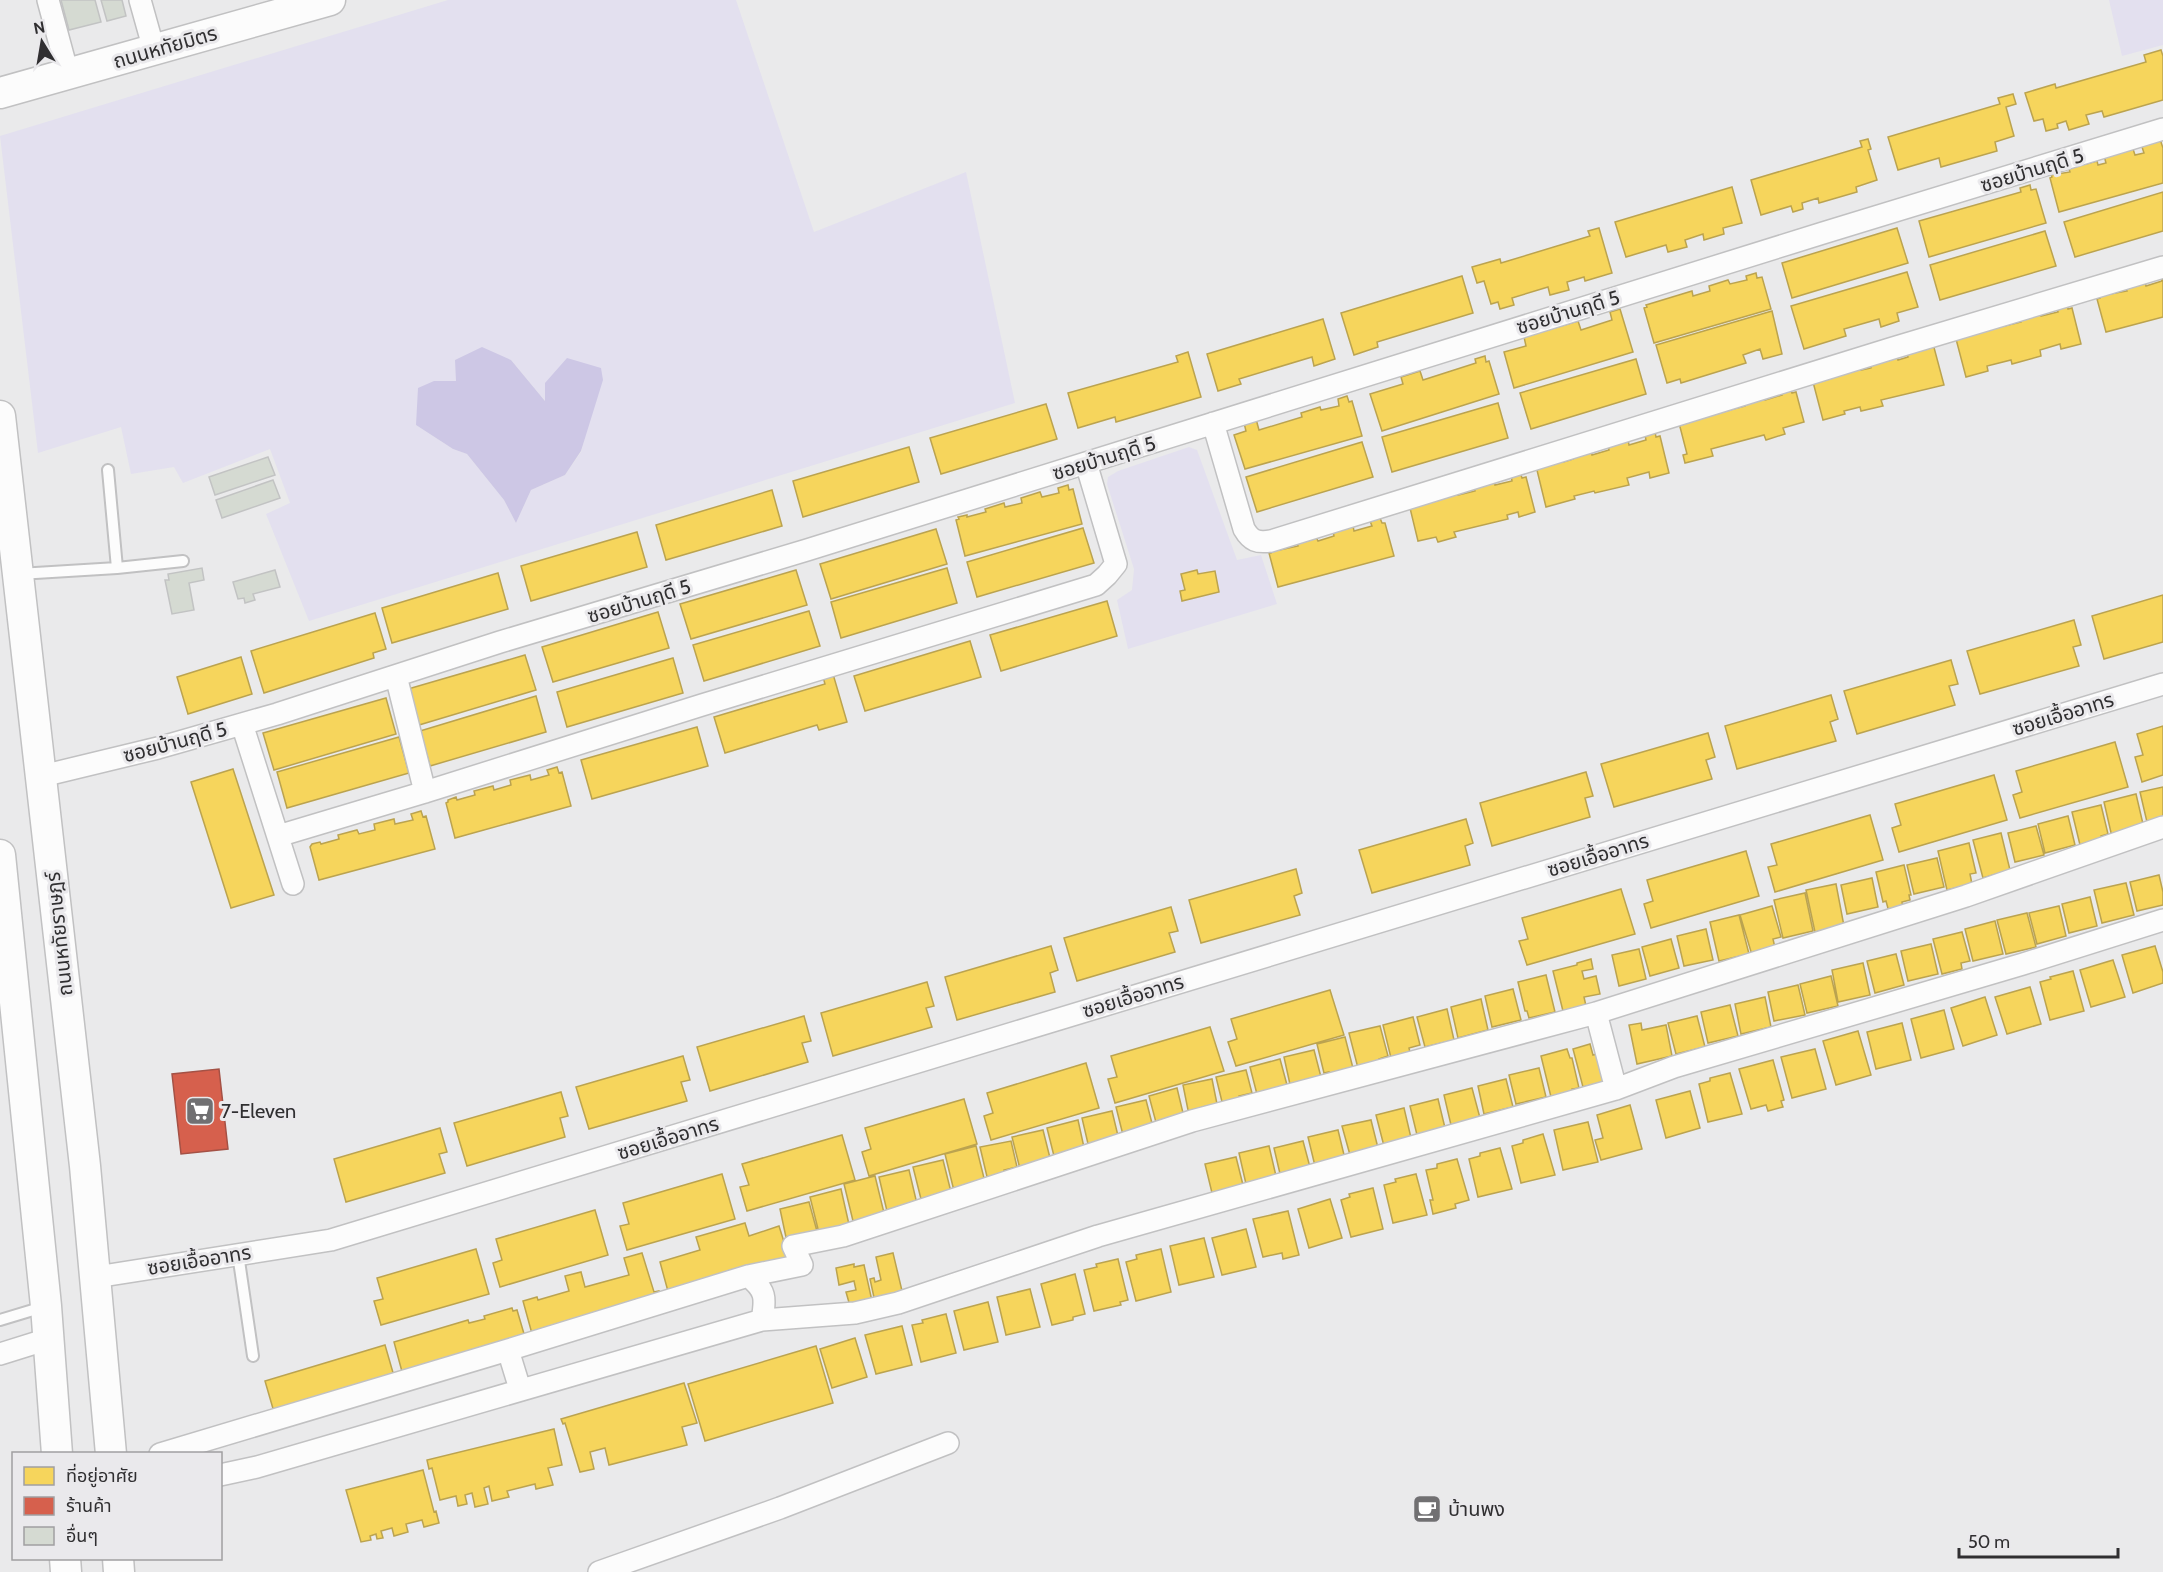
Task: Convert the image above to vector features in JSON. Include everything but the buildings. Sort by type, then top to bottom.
[{"type":"main road","name":"ถนนหทัยมิตร","points":[[0,93],[330,0]]},
{"type":"main road","name":"ถนนหทัยราษฎร์","points":[[0,416],[42,776],[96,1277],[111,1452]]},
{"type":"main road","points":[[0,855],[46,1306],[57,1452]]},
{"type":"street","points":[[48,0],[68,74]]},
{"type":"street","points":[[140,0],[154,50]]},
{"type":"street","name":"ซอยบ้านฤดี 5","points":[[42,776],[158,748],[242,724],[500,642],[819,547],[2163,129]]},
{"type":"street","points":[[1213,423],[1244,529],[1250,539],[1271,542],[1870,355],[2163,267]]},
{"type":"street","points":[[278,836],[1096,585],[1116,564],[1086,463]]},
{"type":"street","points":[[396,676],[425,792]]},
{"type":"street","name":"ซอยเอื้ออาทร","points":[[96,1277],[331,1240],[2163,684]]},
{"type":"street","points":[[242,724],[292,884]]},
{"type":"street","points":[[167,1452],[747,1276],[802,1265],[793,1246],[843,1236],[1192,1121],[1596,1013],[1966,896],[2163,827]]},
{"type":"street","points":[[222,1475],[257,1467],[762,1320],[855,1313],[898,1303],[1098,1236],[1616,1089],[1674,1067],[2023,964],[2163,920]]},
{"type":"street","points":[[1596,1013],[1616,1089]]},
{"type":"street","points":[[747,1276],[759,1285],[765,1302],[762,1320]]},
{"type":"street","points":[[0,1354],[48,1339]]},
{"type":"street","points":[[508,1350],[520,1389]]},
{"type":"street","points":[[599,1572],[780,1508],[948,1443]]},
{"type":"lane","points":[[108,470],[117,568]]},
{"type":"lane","points":[[18,574],[183,561]]},
{"type":"lane","points":[[238,1254],[253,1356]]},
{"type":"lane","points":[[0,1320],[46,1306]]},
{"type":"shaded area","points":[[448,0],[736,0],[814,232],[966,172],[1015,403],[309,621],[266,514],[290,503],[270,449],[183,483],[174,467],[131,474],[121,427],[38,453],[0,136]],"holes":[[[511,360],[546,402],[590,418],[581,452],[565,475],[531,490],[516,523],[504,500],[467,454],[453,449],[416,425],[456,381]]]},
{"type":"shaded area","points":[[2109,0],[2163,0],[2163,45],[2122,56]]},
{"type":"shaded area","points":[[482,347],[511,360],[545,401],[545,383],[567,358],[601,368],[603,380],[581,451],[565,475],[531,490],[516,523],[504,500],[467,454],[453,449],[416,425],[418,388],[434,381],[456,381],[455,360]]},
{"type":"shaded area","points":[[1189,447],[1197,450],[1237,560],[1261,555],[1277,604],[1128,649],[1117,600],[1132,590],[1134,569],[1107,484],[1108,477],[1118,471]]},
{"type":"place","name":"7-Eleven","points":[[200,1111]]},
{"type":"place","name":"บ้านพง","points":[[1427,1509]]}]
